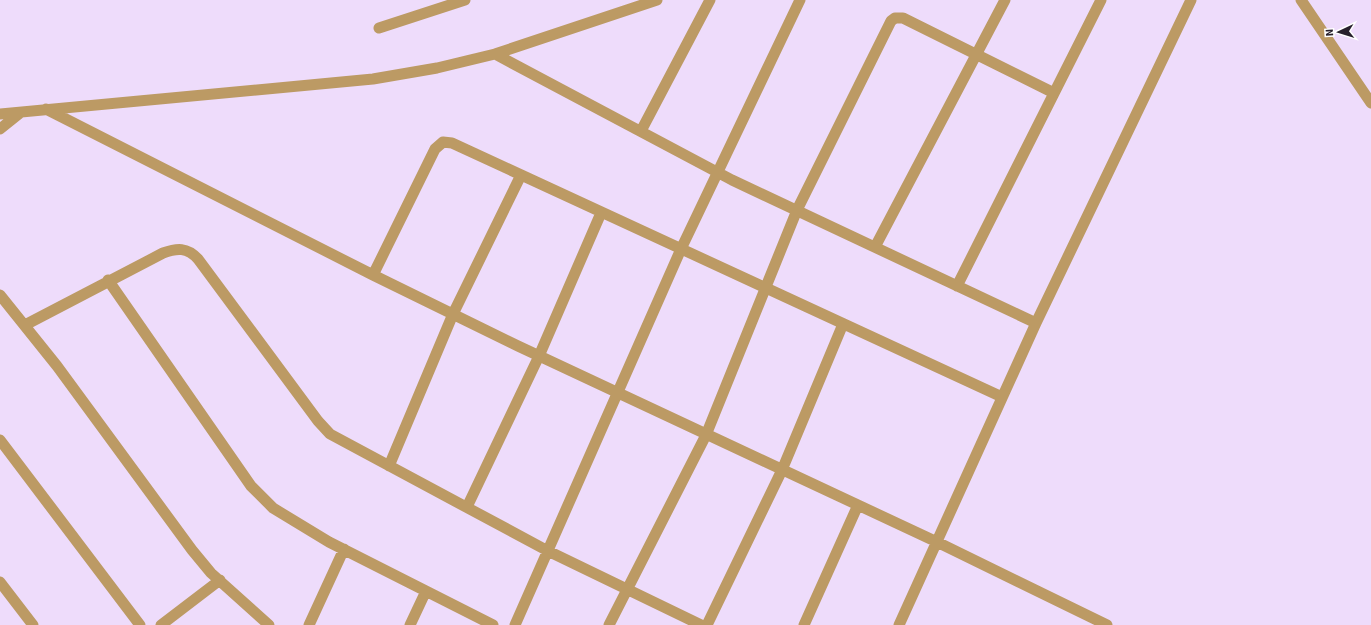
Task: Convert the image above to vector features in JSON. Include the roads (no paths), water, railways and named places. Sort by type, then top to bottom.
[{"type":"street","points":[[379,28],[465,0]]},
{"type":"street","points":[[0,114],[372,79],[437,68],[495,54],[657,0]]},
{"type":"street","points":[[641,131],[710,0]]},
{"type":"street","points":[[514,625],[618,394],[680,249],[800,0]]},
{"type":"street","points":[[875,247],[1006,0]]},
{"type":"street","points":[[957,286],[1100,0]]},
{"type":"street","points":[[899,625],[1036,323],[1191,0]]},
{"type":"street","points":[[1301,0],[1371,103]]},
{"type":"street","points":[[609,625],[706,435],[797,210],[891,21],[895,18],[903,18],[1054,93]]},
{"type":"street","points":[[495,54],[718,172],[1036,323]]},
{"type":"street","points":[[46,109],[373,275],[539,356],[937,542],[1107,625]]},
{"type":"street","points":[[0,129],[20,113]]},
{"type":"street","points":[[373,275],[436,149],[442,142],[452,143],[1002,397]]},
{"type":"street","points":[[389,466],[453,314],[521,176]]},
{"type":"street","points":[[467,507],[539,356],[602,213]]},
{"type":"street","points":[[25,325],[163,252],[180,249],[192,253],[318,421],[330,434],[548,551],[701,625]]},
{"type":"street","points":[[108,280],[251,486],[273,508],[344,550],[494,625]]},
{"type":"street","points":[[0,295],[57,366],[192,550],[220,580],[269,625]]},
{"type":"street","points":[[707,625],[782,470],[843,324]]},
{"type":"street","points":[[0,440],[140,625]]},
{"type":"street","points":[[804,625],[858,506]]},
{"type":"street","points":[[309,625],[344,550]]},
{"type":"street","points":[[160,625],[220,580]]},
{"type":"street","points":[[0,582],[33,625]]},
{"type":"street","points":[[410,625],[426,591]]}]
